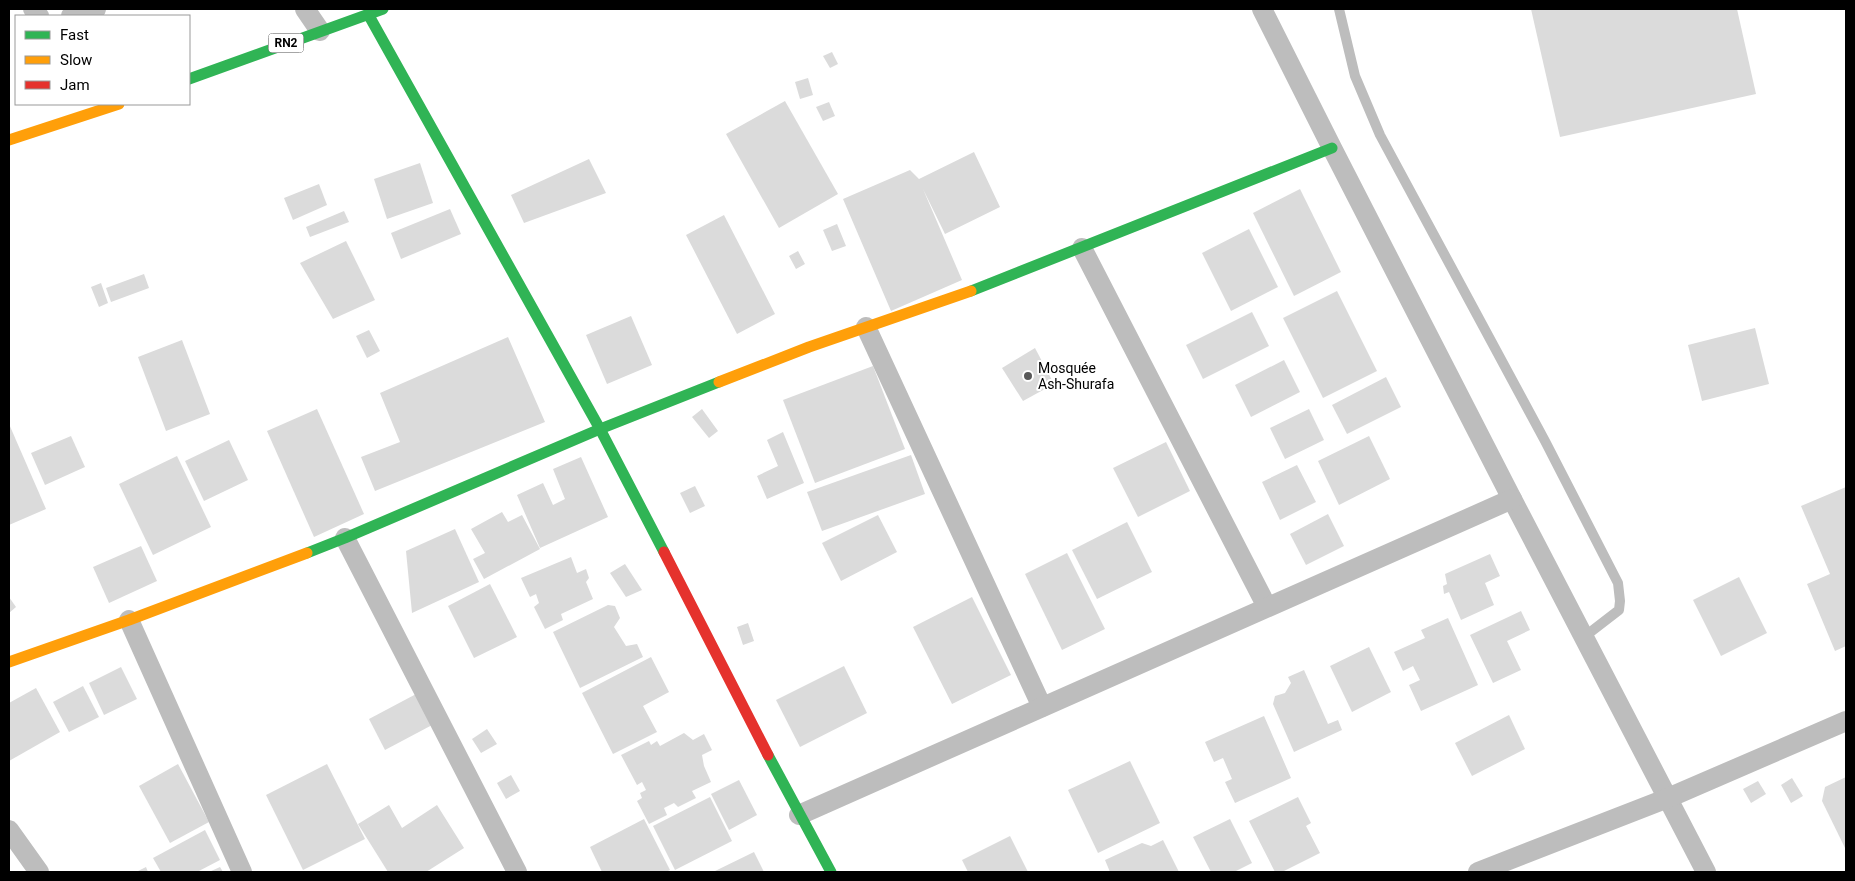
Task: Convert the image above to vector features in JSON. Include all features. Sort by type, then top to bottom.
[{"type":"main road","name":"RN2","points":[[190,78],[383,9]]},
{"type":"main road","points":[[368,14],[600,429],[799,816],[832,872]]},
{"type":"main road","points":[[9,140],[86,109],[112,105]]},
{"type":"main road","points":[[9,662],[129,620],[346,538],[600,429],[809,347],[990,284],[1332,148]]},
{"type":"street","points":[[75,15],[96,9]]},
{"type":"street","points":[[305,9],[320,31]]},
{"type":"street","points":[[1262,9],[1706,872]]},
{"type":"street","points":[[1082,248],[1267,607]]},
{"type":"street","points":[[866,327],[1042,707]]},
{"type":"street","points":[[799,816],[1512,498]]},
{"type":"street","points":[[346,538],[516,872]]},
{"type":"street","points":[[129,620],[242,872]]},
{"type":"street","points":[[1478,872],[1668,798],[1846,721]]},
{"type":"street","points":[[9,830],[39,872]]},
{"type":"lane","points":[[1340,9],[1355,76],[1380,135],[1549,449],[1618,583],[1619,610],[1584,637]]},
{"type":"building","points":[[1531,9],[1737,9],[1756,94],[1560,137]]},
{"type":"building","points":[[832,52],[838,64],[830,68],[823,56]]},
{"type":"building","points":[[808,78],[813,95],[800,99],[795,82]]},
{"type":"building","points":[[785,101],[838,194],[779,228],[726,134]]},
{"type":"building","points":[[829,102],[835,116],[823,121],[816,107]]},
{"type":"building","points":[[974,152],[1000,207],[945,234],[923,189],[962,280],[891,311],[843,199],[910,170],[919,179]]},
{"type":"building","points":[[589,159],[606,193],[524,223],[511,195]]},
{"type":"building","points":[[420,163],[433,203],[387,219],[374,179]]},
{"type":"building","points":[[319,184],[327,205],[293,220],[284,198]]},
{"type":"building","points":[[1300,189],[1341,272],[1294,296],[1253,213]]},
{"type":"building","points":[[450,209],[461,234],[401,259],[391,233]]},
{"type":"building","points":[[344,211],[349,222],[310,237],[306,227]]},
{"type":"building","points":[[724,215],[775,314],[737,334],[686,235]]},
{"type":"building","points":[[837,224],[846,246],[832,251],[823,230]]},
{"type":"building","points":[[1249,229],[1278,287],[1231,311],[1202,253]]},
{"type":"building","points":[[346,241],[375,300],[333,319],[300,263]]},
{"type":"building","points":[[798,251],[805,264],[796,269],[789,256]]},
{"type":"building","points":[[144,274],[149,288],[111,302],[106,288]]},
{"type":"building","points":[[101,283],[108,303],[99,307],[91,287]]},
{"type":"building","points":[[1337,291],[1377,371],[1323,398],[1283,318]]},
{"type":"building","points":[[1252,312],[1269,346],[1203,379],[1186,345]]},
{"type":"building","points":[[631,316],[652,365],[607,384],[586,335]]},
{"type":"building","points":[[1755,328],[1769,384],[1702,401],[1688,345]]},
{"type":"building","points":[[369,330],[380,351],[367,358],[356,336]]},
{"type":"building","points":[[508,337],[545,422],[375,491],[361,457],[400,442],[380,393]]},
{"type":"building","points":[[182,340],[210,414],[166,431],[138,357]]},
{"type":"building","name":"Mosquée Ash-Shurafa","points":[[1035,348],[1054,384],[1023,401],[1002,368]]},
{"type":"building","points":[[1284,360],[1300,392],[1251,417],[1235,385]]},
{"type":"building","points":[[873,366],[905,449],[815,483],[783,400]]},
{"type":"building","points":[[1386,377],[1401,407],[1347,434],[1332,405]]},
{"type":"building","points":[[317,409],[364,514],[314,537],[267,431]]},
{"type":"building","points":[[702,409],[718,431],[709,438],[692,417]]},
{"type":"building","points":[[1309,409],[1324,440],[1285,459],[1270,428]]},
{"type":"building","points":[[9,424],[46,509],[9,525]]},
{"type":"building","points":[[783,432],[804,483],[767,499],[757,476],[778,466],[767,440]]},
{"type":"building","points":[[71,436],[85,467],[45,485],[31,453]]},
{"type":"building","points":[[1369,436],[1390,479],[1339,505],[1318,461]]},
{"type":"building","points":[[229,440],[248,480],[204,501],[185,461]]},
{"type":"building","points":[[1166,442],[1190,491],[1138,517],[1113,468]]},
{"type":"building","points":[[911,455],[925,494],[822,531],[807,492]]},
{"type":"building","points":[[177,456],[211,527],[153,555],[119,484]]},
{"type":"building","points":[[581,457],[608,517],[540,548],[517,495],[543,483],[553,505],[565,499],[553,469]]},
{"type":"building","points":[[1297,465],[1316,502],[1280,520],[1262,482]]},
{"type":"building","points":[[695,486],[705,506],[690,513],[680,493]]},
{"type":"building","points":[[1846,487],[1846,646],[1835,651],[1807,584],[1830,574],[1801,506]]},
{"type":"building","points":[[502,512],[508,522],[522,515],[540,549],[484,579],[473,559],[485,553],[471,529]]},
{"type":"building","points":[[1328,514],[1344,546],[1306,565],[1290,534]]},
{"type":"building","points":[[878,515],[897,552],[841,581],[822,543]]},
{"type":"building","points":[[1127,522],[1152,572],[1097,599],[1072,550]]},
{"type":"building","points":[[455,529],[479,582],[412,613],[406,551]]},
{"type":"building","points":[[141,546],[157,581],[109,603],[93,567]]},
{"type":"building","points":[[1067,553],[1105,629],[1062,650],[1025,574]]},
{"type":"building","points":[[1490,554],[1500,576],[1485,583],[1494,605],[1461,620],[1449,592],[1444,594],[1443,586],[1447,584],[1445,574]]},
{"type":"building","points":[[571,557],[577,573],[586,569],[589,578],[586,582],[593,599],[561,614],[563,620],[545,629],[534,607],[539,603],[536,594],[530,597],[521,578]]},
{"type":"building","points":[[625,564],[642,590],[626,597],[610,573]]},
{"type":"building","points":[[1739,577],[1767,633],[1721,656],[1693,600]]},
{"type":"building","points":[[490,584],[517,637],[474,658],[448,606]]},
{"type":"building","points":[[9,597],[16,607],[9,613]]},
{"type":"building","points":[[972,597],[1011,675],[952,704],[913,627]]},
{"type":"building","points":[[608,605],[615,606],[620,618],[614,627],[626,646],[637,644],[643,657],[580,688],[553,632]]},
{"type":"building","points":[[1521,611],[1530,630],[1507,641],[1521,670],[1493,683],[1470,635]]},
{"type":"building","points":[[1448,618],[1478,685],[1421,711],[1409,685],[1420,680],[1413,666],[1403,671],[1394,652],[1425,638],[1421,630]]},
{"type":"building","points":[[748,623],[754,641],[743,645],[737,627]]},
{"type":"building","points":[[1369,647],[1391,692],[1352,712],[1330,666]]},
{"type":"building","points":[[651,657],[669,692],[643,706],[657,732],[613,754],[582,693]]},
{"type":"building","points":[[844,666],[867,713],[800,747],[776,700]]},
{"type":"building","points":[[121,667],[137,699],[104,715],[89,683]]},
{"type":"building","points":[[1304,670],[1328,724],[1338,720],[1342,730],[1294,752],[1273,704],[1275,696],[1285,693],[1291,683],[1288,677]]},
{"type":"building","points":[[83,686],[99,717],[69,732],[53,702]]},
{"type":"building","points":[[36,688],[60,732],[9,761],[9,703]]},
{"type":"building","points":[[418,693],[434,724],[385,750],[369,719]]},
{"type":"building","points":[[1509,715],[1525,749],[1472,776],[1455,743]]},
{"type":"building","points":[[1264,716],[1291,778],[1235,803],[1225,782],[1232,779],[1223,758],[1214,762],[1205,742]]},
{"type":"building","points":[[487,729],[497,744],[481,753],[472,739]]},
{"type":"building","points":[[684,733],[693,740],[704,734],[712,750],[702,755],[704,766],[711,782],[692,791],[696,798],[678,807],[674,803],[664,808],[667,815],[649,824],[637,801],[642,798],[640,793],[646,790],[642,782],[637,785],[621,755],[649,741],[651,745],[657,741],[660,746]]},
{"type":"building","points":[[1130,761],[1160,823],[1098,853],[1068,790]]},
{"type":"building","points":[[178,764],[209,822],[170,843],[139,786]]},
{"type":"building","points":[[327,764],[365,839],[303,870],[266,795]]},
{"type":"building","points":[[511,775],[520,791],[506,799],[497,783]]},
{"type":"building","points":[[1846,777],[1845,848],[1822,801],[1825,787]]},
{"type":"building","points":[[1792,778],[1803,796],[1791,803],[1781,785]]},
{"type":"building","points":[[739,780],[757,815],[729,830],[711,794]]},
{"type":"building","points":[[1758,781],[1766,794],[1751,803],[1743,789]]},
{"type":"building","points":[[710,797],[732,841],[675,870],[653,826]]},
{"type":"building","points":[[1298,797],[1311,823],[1306,826],[1320,853],[1282,872],[1275,872],[1249,821]]},
{"type":"building","points":[[389,805],[402,828],[437,805],[464,848],[426,872],[388,872],[358,824]]},
{"type":"building","points":[[644,819],[670,870],[666,872],[602,872],[590,847]]},
{"type":"building","points":[[1230,819],[1252,863],[1234,872],[1211,872],[1193,837]]},
{"type":"building","points":[[205,830],[220,860],[197,872],[161,872],[153,858]]},
{"type":"building","points":[[1010,836],[1028,872],[968,872],[962,860]]},
{"type":"building","points":[[1163,840],[1179,872],[1110,872],[1105,860],[1142,843],[1151,846]]},
{"type":"building","points":[[754,852],[764,872],[713,872]]},
{"type":"building","points":[[146,867],[148,872],[136,872]]},
{"type":"building","points":[[220,867],[223,872],[209,872]]},
{"type":"traffic: fast","points":[[190,79],[383,9]]},
{"type":"traffic: fast","points":[[368,14],[600,429],[664,552]]},
{"type":"traffic: fast","points":[[971,291],[1332,148]]},
{"type":"traffic: fast","points":[[307,553],[600,429],[719,382]]},
{"type":"traffic: fast","points":[[768,755],[831,872]]},
{"type":"traffic: slow","points":[[9,140],[116,105]]},
{"type":"traffic: slow","points":[[719,382],[809,347],[971,291]]},
{"type":"traffic: slow","points":[[9,662],[129,620],[307,553]]},
{"type":"traffic: jam","points":[[664,552],[768,755]]},
{"type":"place","name":"Mosquée Ash-Shurafa","points":[[1028,376]]}]
